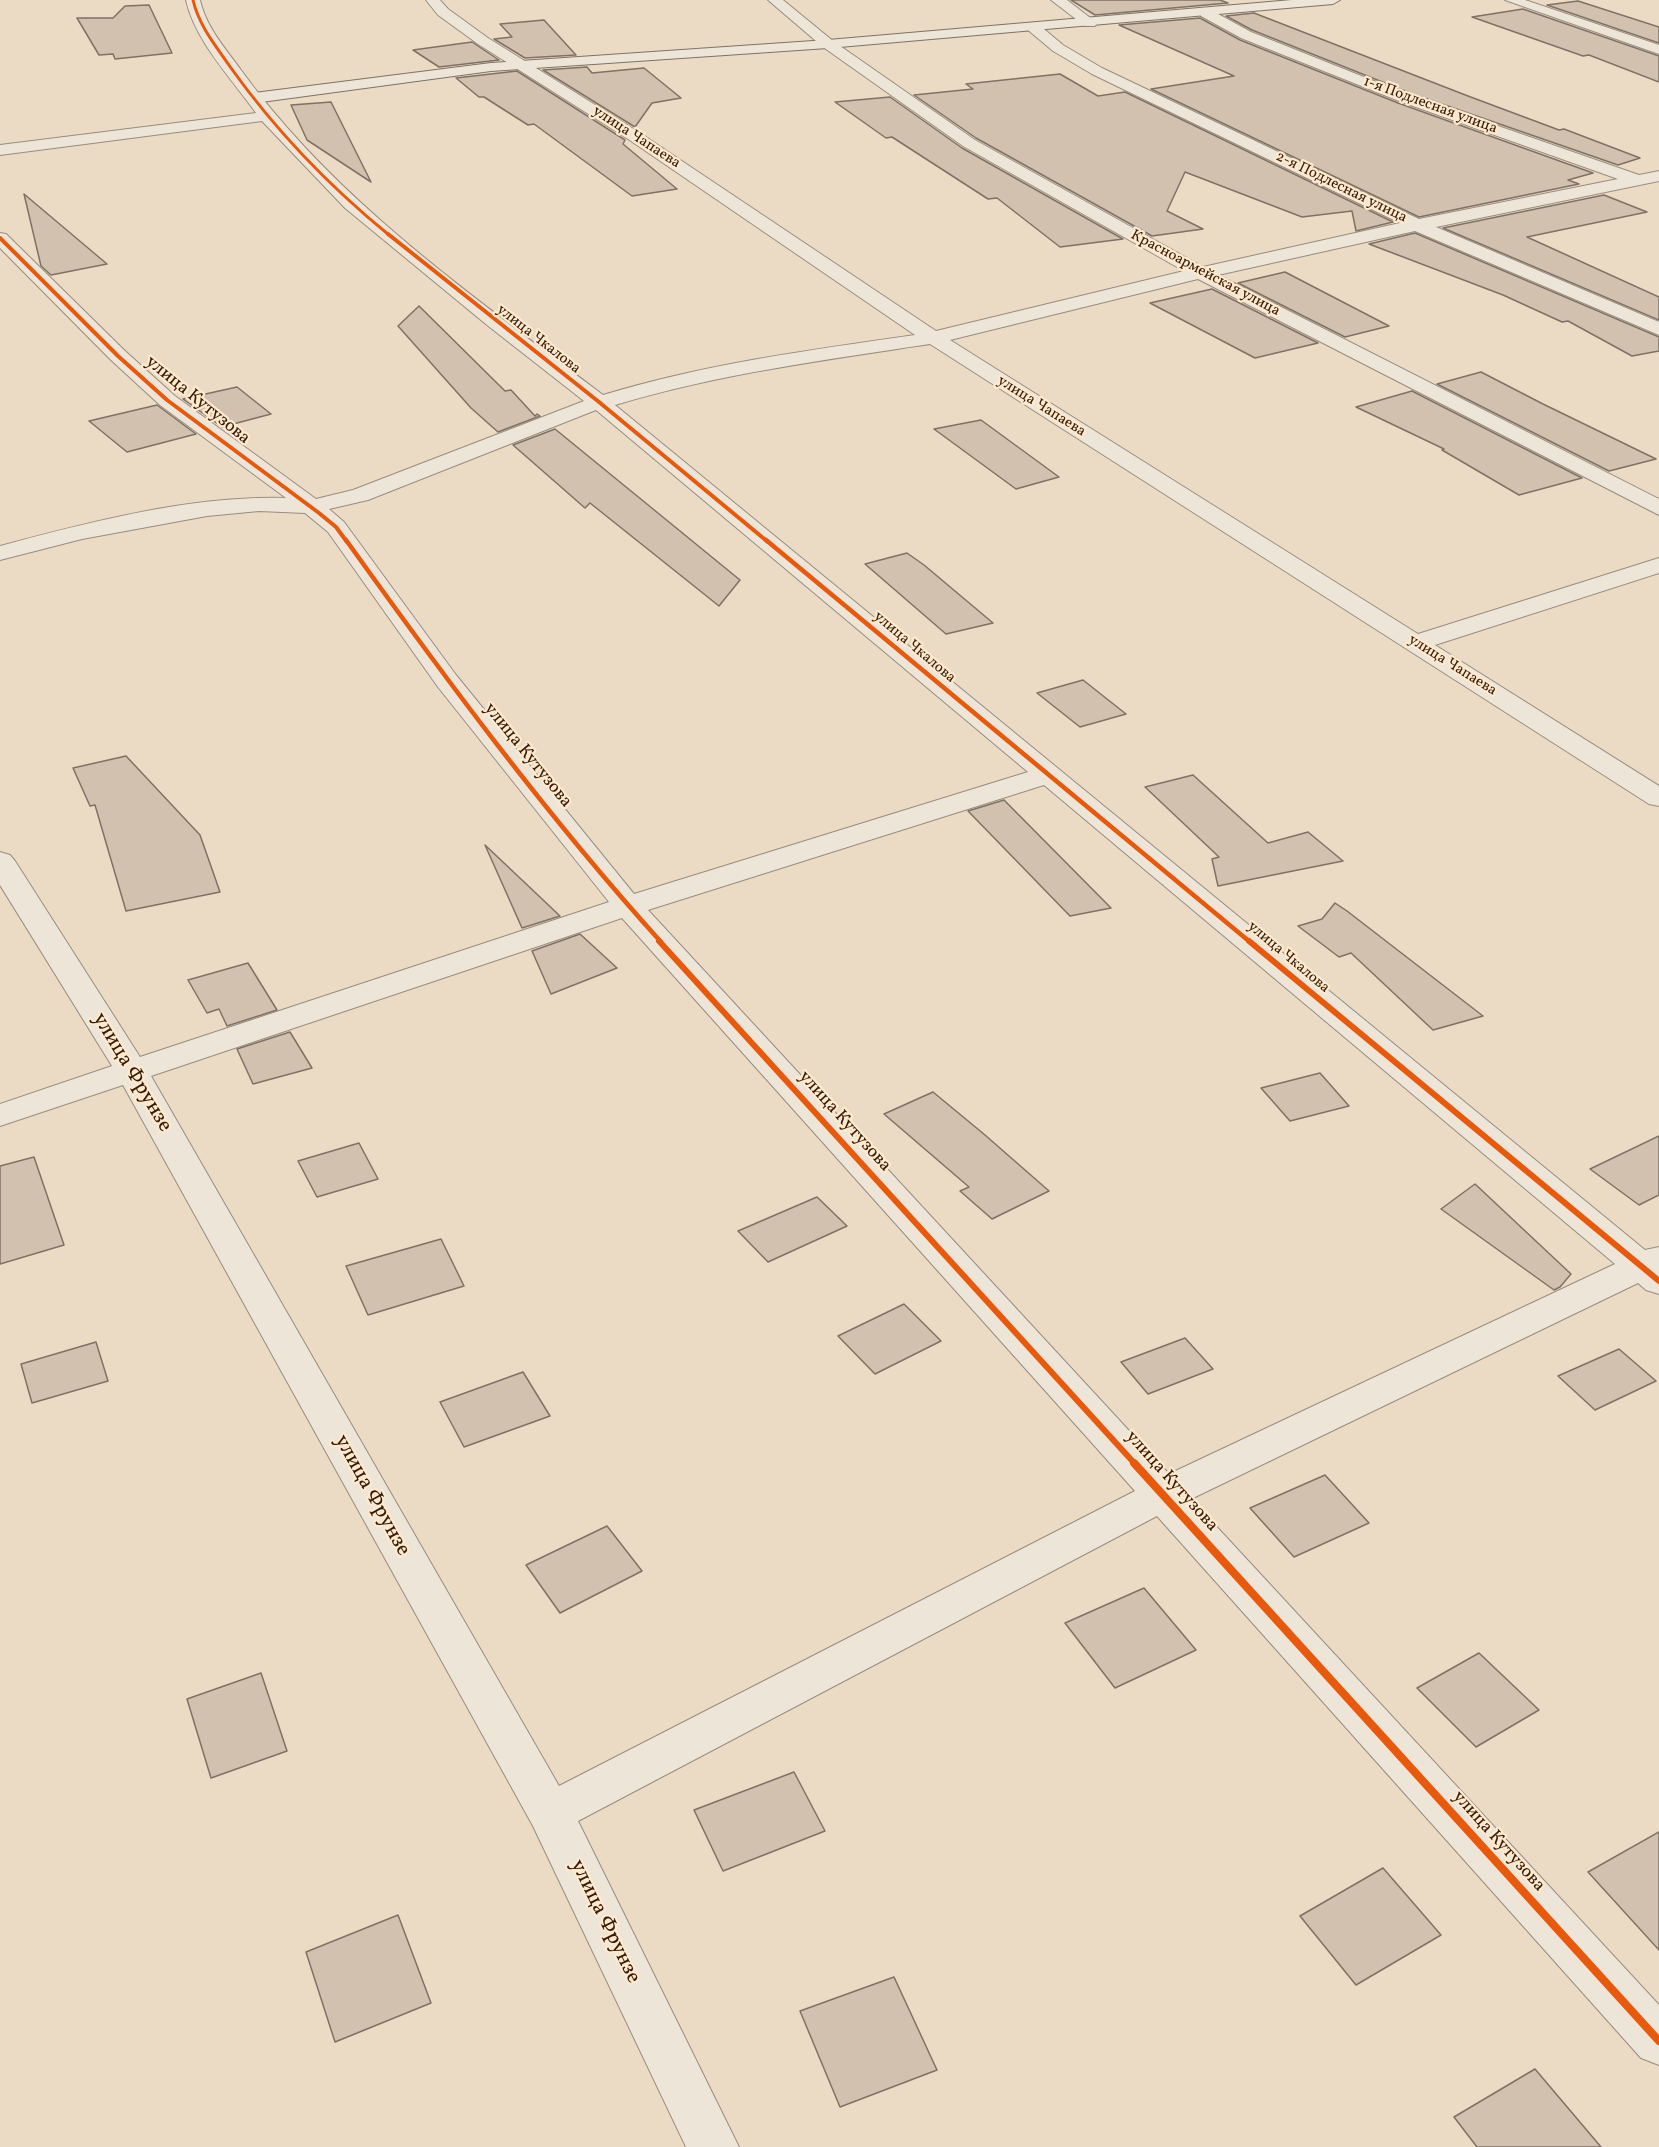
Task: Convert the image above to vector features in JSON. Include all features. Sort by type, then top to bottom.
[{"type":"street","name":"улица Чкалова","points":[[193,0],[196,13],[208,35],[260,106],[351,204],[494,321],[600,402],[1049,775],[1653,1269]]},
{"type":"street","name":"улица Чапаева","points":[[433,0],[443,12],[475,36],[634,136],[933,338],[1659,798]]},
{"type":"street","name":"Красноармейская улица","points":[[775,0],[828,44],[969,143],[1200,273],[1659,508]]},
{"type":"street","points":[[1058,0],[1090,22]]},
{"type":"street","points":[[0,150],[520,65],[828,44],[1206,13],[1333,0]]},
{"type":"street","points":[[1512,0],[1659,50]]},
{"type":"street","name":"1-я Подлесная улица","points":[[1206,13],[1245,36],[1404,98],[1659,188]]},
{"type":"street","name":"2-я Подлесная улица","points":[[1034,27],[1058,48],[1097,71],[1417,225],[1659,329]]},
{"type":"street","points":[[0,553],[80,532],[207,508],[259,504],[313,506],[360,495],[399,482],[489,443],[600,402],[665,383],[711,373],[933,338],[1200,273],[1417,225],[1659,176]]},
{"type":"street","name":"улица Кутузова","points":[[0,238],[147,382],[192,421],[281,487],[313,506],[336,527],[447,681],[628,906],[1659,2041]]},
{"type":"street","points":[[1416,643],[1659,565]]},
{"type":"street","points":[[0,1115],[628,906],[1049,775]]},
{"type":"street","name":"улица Фрунзе","points":[[0,861],[131,1070],[550,1813],[713,2147]]},
{"type":"street","points":[[550,1813],[1162,1495],[1653,1269]]},
{"type":"building","points":[[1071,0],[1220,0],[1228,3],[1095,15]]},
{"type":"building","points":[[1578,1],[1659,27],[1659,43],[1547,5]]},
{"type":"building","points":[[149,5],[172,53],[115,59],[113,54],[99,55],[77,18],[113,18],[125,6]]},
{"type":"building","points":[[1523,9],[1659,56],[1659,82],[1589,55],[1583,56],[1472,17]]},
{"type":"building","points":[[1254,13],[1468,96],[1640,158],[1618,165],[1410,93],[1252,30],[1226,16]]},
{"type":"building","points":[[1200,18],[1240,40],[1398,103],[1593,173],[1568,180],[1579,184],[1419,217],[1151,89],[1234,76],[1119,25]]},
{"type":"building","points":[[544,20],[576,55],[525,58],[494,39],[512,37],[500,24]]},
{"type":"building","points":[[472,42],[499,60],[439,67],[413,50]]},
{"type":"building","points":[[587,67],[592,73],[644,68],[681,98],[652,103],[635,127],[543,70]]},
{"type":"building","points":[[517,71],[625,140],[623,144],[677,189],[632,196],[534,124],[528,125],[484,97],[479,97],[456,78]]},
{"type":"building","points":[[1060,74],[1098,96],[1125,92],[1393,222],[1356,231],[1352,211],[1302,217],[1185,172],[1167,211],[1203,229],[1152,236],[976,138],[914,95],[973,89],[966,84]]},
{"type":"building","points":[[890,97],[962,148],[1123,239],[1060,247],[997,198],[988,199],[892,137],[886,138],[835,102]]},
{"type":"building","points":[[331,102],[371,182],[307,140],[291,105]]},
{"type":"building","points":[[24,194],[107,264],[51,275],[41,266]]},
{"type":"building","points":[[1604,195],[1647,212],[1527,237],[1659,297],[1659,320],[1443,228]]},
{"type":"building","points":[[1415,233],[1659,337],[1659,351],[1632,356],[1568,321],[1562,322],[1503,295],[1369,244]]},
{"type":"building","points":[[1285,272],[1389,326],[1345,337],[1238,283]]},
{"type":"building","points":[[1212,289],[1318,343],[1255,358],[1150,303]]},
{"type":"building","points":[[419,306],[505,391],[511,390],[535,416],[537,414],[540,416],[498,432],[471,408],[398,326]]},
{"type":"building","points":[[1481,372],[1656,459],[1609,471],[1437,384]]},
{"type":"building","points":[[237,387],[271,414],[222,427],[183,399]]},
{"type":"building","points":[[1412,391],[1582,478],[1519,495],[1442,450],[1444,449],[1356,407]]},
{"type":"building","points":[[157,405],[196,434],[127,452],[89,421]]},
{"type":"building","points":[[981,420],[1059,477],[1016,489],[934,429]]},
{"type":"building","points":[[555,429],[740,580],[719,606],[590,503],[585,508],[513,445]]},
{"type":"building","points":[[907,553],[993,623],[946,634],[865,564]]},
{"type":"building","points":[[1083,680],[1126,714],[1080,727],[1037,693]]},
{"type":"building","points":[[126,756],[200,835],[220,892],[126,911],[95,805],[90,806],[73,768]]},
{"type":"building","points":[[1193,775],[1268,843],[1308,832],[1343,861],[1218,886],[1212,859],[1219,857],[1145,787]]},
{"type":"building","points":[[1004,800],[1111,908],[1070,916],[968,811]]},
{"type":"building","points":[[485,845],[560,916],[522,928]]},
{"type":"building","points":[[1335,903],[1483,1016],[1433,1030],[1351,953],[1339,957],[1298,926],[1322,919]]},
{"type":"building","points":[[580,934],[617,968],[551,994],[532,951]]},
{"type":"building","points":[[248,963],[277,1010],[227,1026],[219,1009],[207,1013],[188,980]]},
{"type":"building","points":[[290,1032],[312,1068],[253,1084],[237,1049]]},
{"type":"building","points":[[1320,1073],[1349,1106],[1290,1121],[1261,1088]]},
{"type":"building","points":[[933,1092],[1049,1191],[992,1219],[960,1191],[969,1187],[884,1114]]},
{"type":"building","points":[[1659,1136],[1659,1195],[1639,1205],[1590,1169]]},
{"type":"building","points":[[359,1143],[378,1179],[317,1197],[298,1161]]},
{"type":"building","points":[[34,1157],[64,1245],[0,1264],[0,1166]]},
{"type":"building","points":[[1475,1184],[1571,1274],[1560,1287],[1554,1290],[1441,1209]]},
{"type":"building","points":[[817,1197],[847,1226],[768,1262],[738,1231]]},
{"type":"building","points":[[441,1239],[464,1286],[368,1315],[346,1266]]},
{"type":"building","points":[[904,1304],[941,1341],[875,1374],[838,1336]]},
{"type":"building","points":[[1185,1338],[1213,1369],[1148,1394],[1121,1362]]},
{"type":"building","points":[[96,1342],[108,1381],[32,1403],[21,1364]]},
{"type":"building","points":[[1619,1349],[1656,1381],[1595,1410],[1558,1376]]},
{"type":"building","points":[[523,1372],[550,1416],[464,1447],[440,1402]]},
{"type":"building","points":[[1325,1475],[1369,1523],[1294,1557],[1250,1508]]},
{"type":"building","points":[[607,1526],[642,1571],[560,1613],[526,1565]]},
{"type":"building","points":[[1144,1588],[1196,1650],[1115,1688],[1065,1623]]},
{"type":"building","points":[[1479,1653],[1539,1710],[1476,1747],[1417,1688]]},
{"type":"building","points":[[261,1673],[287,1751],[211,1778],[187,1699]]},
{"type":"building","points":[[794,1772],[825,1831],[723,1871],[694,1810]]},
{"type":"building","points":[[1659,1832],[1659,1950],[1588,1872]]},
{"type":"building","points":[[1383,1868],[1441,1935],[1356,1985],[1300,1916]]},
{"type":"building","points":[[398,1915],[431,2003],[335,2042],[306,1952]]},
{"type":"building","points":[[894,1977],[937,2070],[840,2107],[800,2011]]},
{"type":"building","points":[[1535,2069],[1601,2147],[1477,2147],[1454,2117]]},
{"type":"cycle path","points":[[193,0],[196,13],[208,35],[266,116],[351,204],[494,321],[599,402],[1659,1281]]},
{"type":"cycle path","points":[[0,238],[118,356],[167,400],[302,499],[336,527],[447,681],[628,906],[1659,2041]]}]
